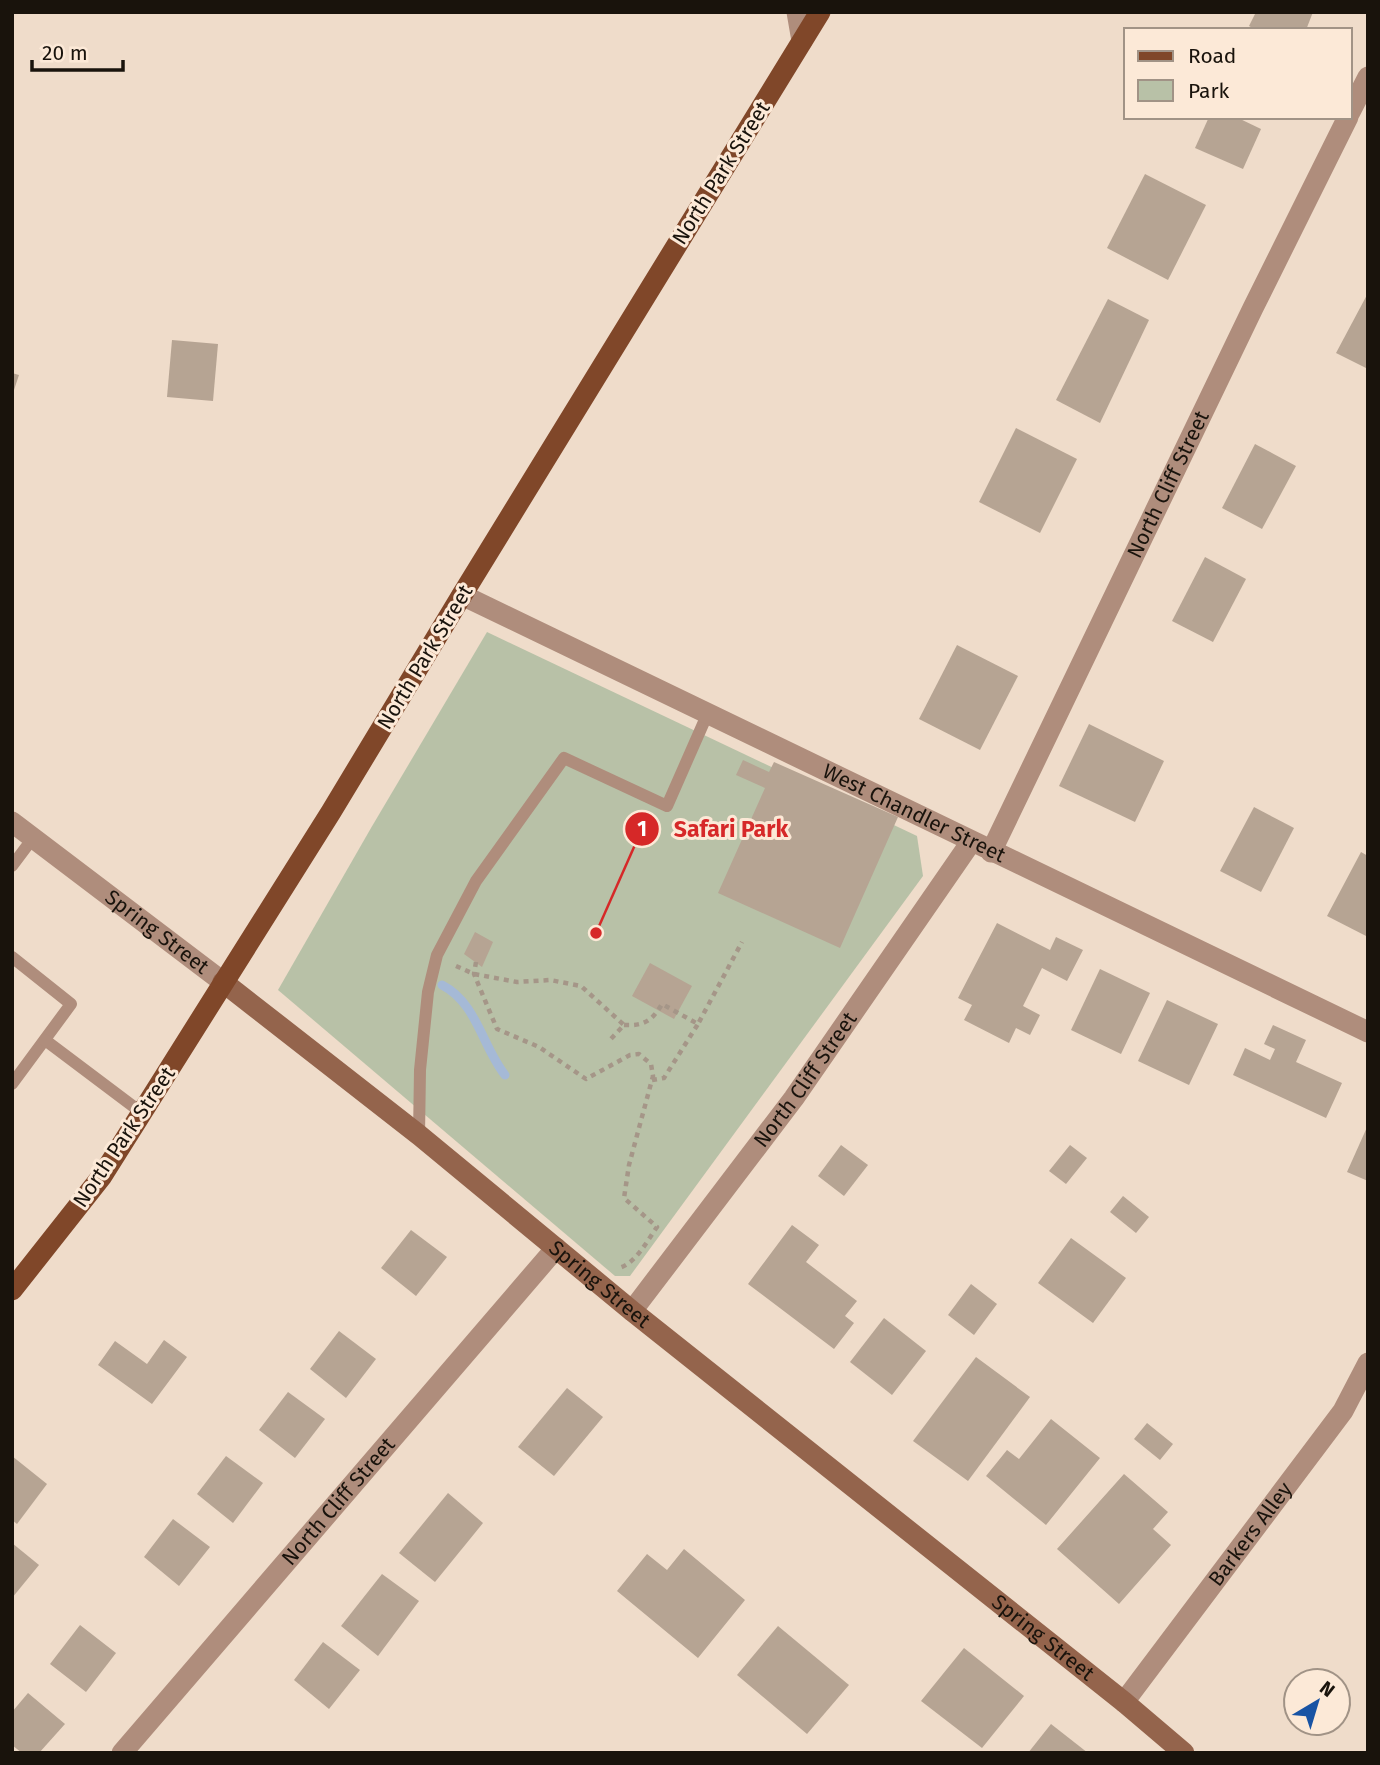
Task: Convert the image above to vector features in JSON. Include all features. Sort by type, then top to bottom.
[{"type":"main road","name":"North Park Street","points":[[12,1290],[102,1176],[142,1113],[331,812],[820,12]]},
{"type":"street","points":[[797,12],[802,41]]},
{"type":"street","points":[[1352,108],[1368,77]]},
{"type":"street","name":"North Cliff Street","points":[[632,1311],[981,847],[1347,119]]},
{"type":"street","name":"West Chandler Street","points":[[462,595],[1368,1032]]},
{"type":"street","name":"Spring Street","points":[[12,822],[223,982],[418,1135],[632,1311],[1124,1702],[1184,1753]]},
{"type":"street","name":"North Cliff Street","points":[[122,1753],[556,1248]]},
{"type":"street","name":"Barkers Alley","points":[[1124,1702],[1343,1411],[1368,1363]]},
{"type":"lane","points":[[418,1135],[420,1070],[428,992],[437,955],[476,881],[564,758],[667,806],[707,715]]},
{"type":"lane","points":[[12,866],[33,838]]},
{"type":"lane","points":[[12,957],[71,1004],[12,1084]]},
{"type":"lane","points":[[45,1040],[142,1113]]},
{"type":"path","points":[[652,1080],[664,1078],[698,1024],[742,942]]},
{"type":"path","points":[[437,955],[474,974],[517,982],[550,980],[581,986],[624,1025],[640,1026],[647,1022],[662,1004],[698,1024]]},
{"type":"path","points":[[476,962],[474,974],[497,1029],[539,1047],[586,1079],[630,1055],[639,1054],[651,1064],[652,1080],[629,1165],[624,1198],[657,1227],[640,1252],[625,1267],[616,1269]]},
{"type":"path","points":[[609,1041],[624,1025]]},
{"type":"green space","points":[[487,632],[917,836],[923,876],[630,1276],[615,1276],[278,990]]},
{"type":"building","points":[[1256,12],[1313,12],[1307,28],[1249,26]]},
{"type":"building","points":[[1208,119],[1240,119],[1261,129],[1243,169],[1195,148]]},
{"type":"building","points":[[1145,174],[1206,205],[1168,280],[1107,248]]},
{"type":"building","points":[[1368,293],[1368,369],[1336,353]]},
{"type":"building","points":[[1108,299],[1149,320],[1100,423],[1056,400]]},
{"type":"building","points":[[172,340],[218,344],[213,401],[167,397]]},
{"type":"building","points":[[12,373],[19,375],[13,393],[12,393]]},
{"type":"building","points":[[1016,428],[1077,459],[1040,533],[979,502]]},
{"type":"building","points":[[1255,444],[1296,466],[1262,529],[1222,508]]},
{"type":"building","points":[[1205,557],[1246,579],[1213,642],[1172,621]]},
{"type":"building","points":[[957,645],[1018,676],[980,750],[919,719]]},
{"type":"building","points":[[1089,724],[1164,761],[1135,822],[1059,786]]},
{"type":"building","points":[[743,760],[769,772],[774,762],[898,817],[840,948],[718,893],[765,788],[736,775]]},
{"type":"building","points":[[1254,807],[1294,828],[1261,892],[1220,871]]},
{"type":"building","points":[[1361,852],[1368,856],[1368,937],[1327,916]]},
{"type":"building","points":[[997,923],[1050,950],[1056,937],[1083,950],[1067,981],[1042,968],[1023,1006],[1040,1015],[1030,1035],[1016,1028],[1009,1043],[964,1020],[972,1005],[958,998]]},
{"type":"building","points":[[475,932],[493,942],[482,967],[464,954]]},
{"type":"building","points":[[650,963],[692,986],[674,1019],[632,996]]},
{"type":"building","points":[[1100,969],[1150,993],[1121,1054],[1071,1030]]},
{"type":"building","points":[[1167,1000],[1218,1024],[1189,1085],[1138,1061]]},
{"type":"building","points":[[1273,1025],[1306,1040],[1296,1062],[1342,1083],[1326,1118],[1233,1075],[1245,1048],[1270,1060],[1275,1049],[1264,1044]]},
{"type":"building","points":[[1368,1125],[1368,1181],[1347,1172]]},
{"type":"building","points":[[841,1145],[868,1165],[844,1196],[818,1176]]},
{"type":"building","points":[[1070,1145],[1087,1158],[1066,1184],[1049,1171]]},
{"type":"building","points":[[1123,1196],[1149,1217],[1136,1233],[1110,1212]]},
{"type":"building","points":[[792,1225],[819,1245],[806,1262],[857,1301],[845,1316],[854,1323],[834,1349],[748,1284]]},
{"type":"building","points":[[411,1230],[447,1257],[416,1296],[381,1268]]},
{"type":"building","points":[[1071,1238],[1126,1278],[1093,1323],[1038,1283]]},
{"type":"building","points":[[971,1284],[997,1304],[974,1335],[948,1315]]},
{"type":"building","points":[[884,1318],[926,1351],[892,1395],[850,1362]]},
{"type":"building","points":[[339,1331],[376,1359],[346,1398],[310,1369]]},
{"type":"building","points":[[164,1340],[187,1357],[152,1404],[98,1365],[115,1341],[147,1364]]},
{"type":"building","points":[[976,1357],[1030,1397],[968,1481],[913,1441]]},
{"type":"building","points":[[567,1388],[603,1417],[554,1476],[518,1447]]},
{"type":"building","points":[[288,1392],[325,1419],[295,1458],[259,1430]]},
{"type":"building","points":[[1051,1419],[1100,1458],[1046,1525],[986,1476],[1007,1450],[1019,1459]]},
{"type":"building","points":[[1147,1423],[1173,1444],[1160,1460],[1134,1439]]},
{"type":"building","points":[[12,1456],[47,1484],[17,1524],[12,1520]]},
{"type":"building","points":[[226,1456],[263,1483],[233,1523],[197,1494]]},
{"type":"building","points":[[1124,1474],[1168,1512],[1153,1529],[1171,1545],[1119,1604],[1057,1549]]},
{"type":"building","points":[[448,1493],[483,1523],[435,1582],[399,1553]]},
{"type":"building","points":[[173,1519],[210,1547],[179,1586],[144,1557]]},
{"type":"building","points":[[12,1543],[39,1565],[12,1598]]},
{"type":"building","points":[[684,1549],[745,1600],[698,1658],[617,1591],[647,1554],[667,1570]]},
{"type":"building","points":[[382,1574],[419,1601],[378,1656],[341,1626]]},
{"type":"building","points":[[80,1625],[116,1653],[86,1692],[50,1664]]},
{"type":"building","points":[[778,1626],[849,1685],[807,1734],[737,1675]]},
{"type":"building","points":[[323,1642],[360,1670],[329,1709],[294,1680]]},
{"type":"building","points":[[964,1648],[1024,1696],[982,1748],[921,1701]]},
{"type":"building","points":[[28,1693],[65,1724],[39,1753],[22,1753],[12,1745],[12,1712]]},
{"type":"building","points":[[1051,1724],[1088,1753],[1028,1753]]},
{"type":"waterway","points":[[442,985],[454,993],[471,1014],[505,1075]]},
{"type":"place","name":"Safari Park","points":[[596,933]]}]
